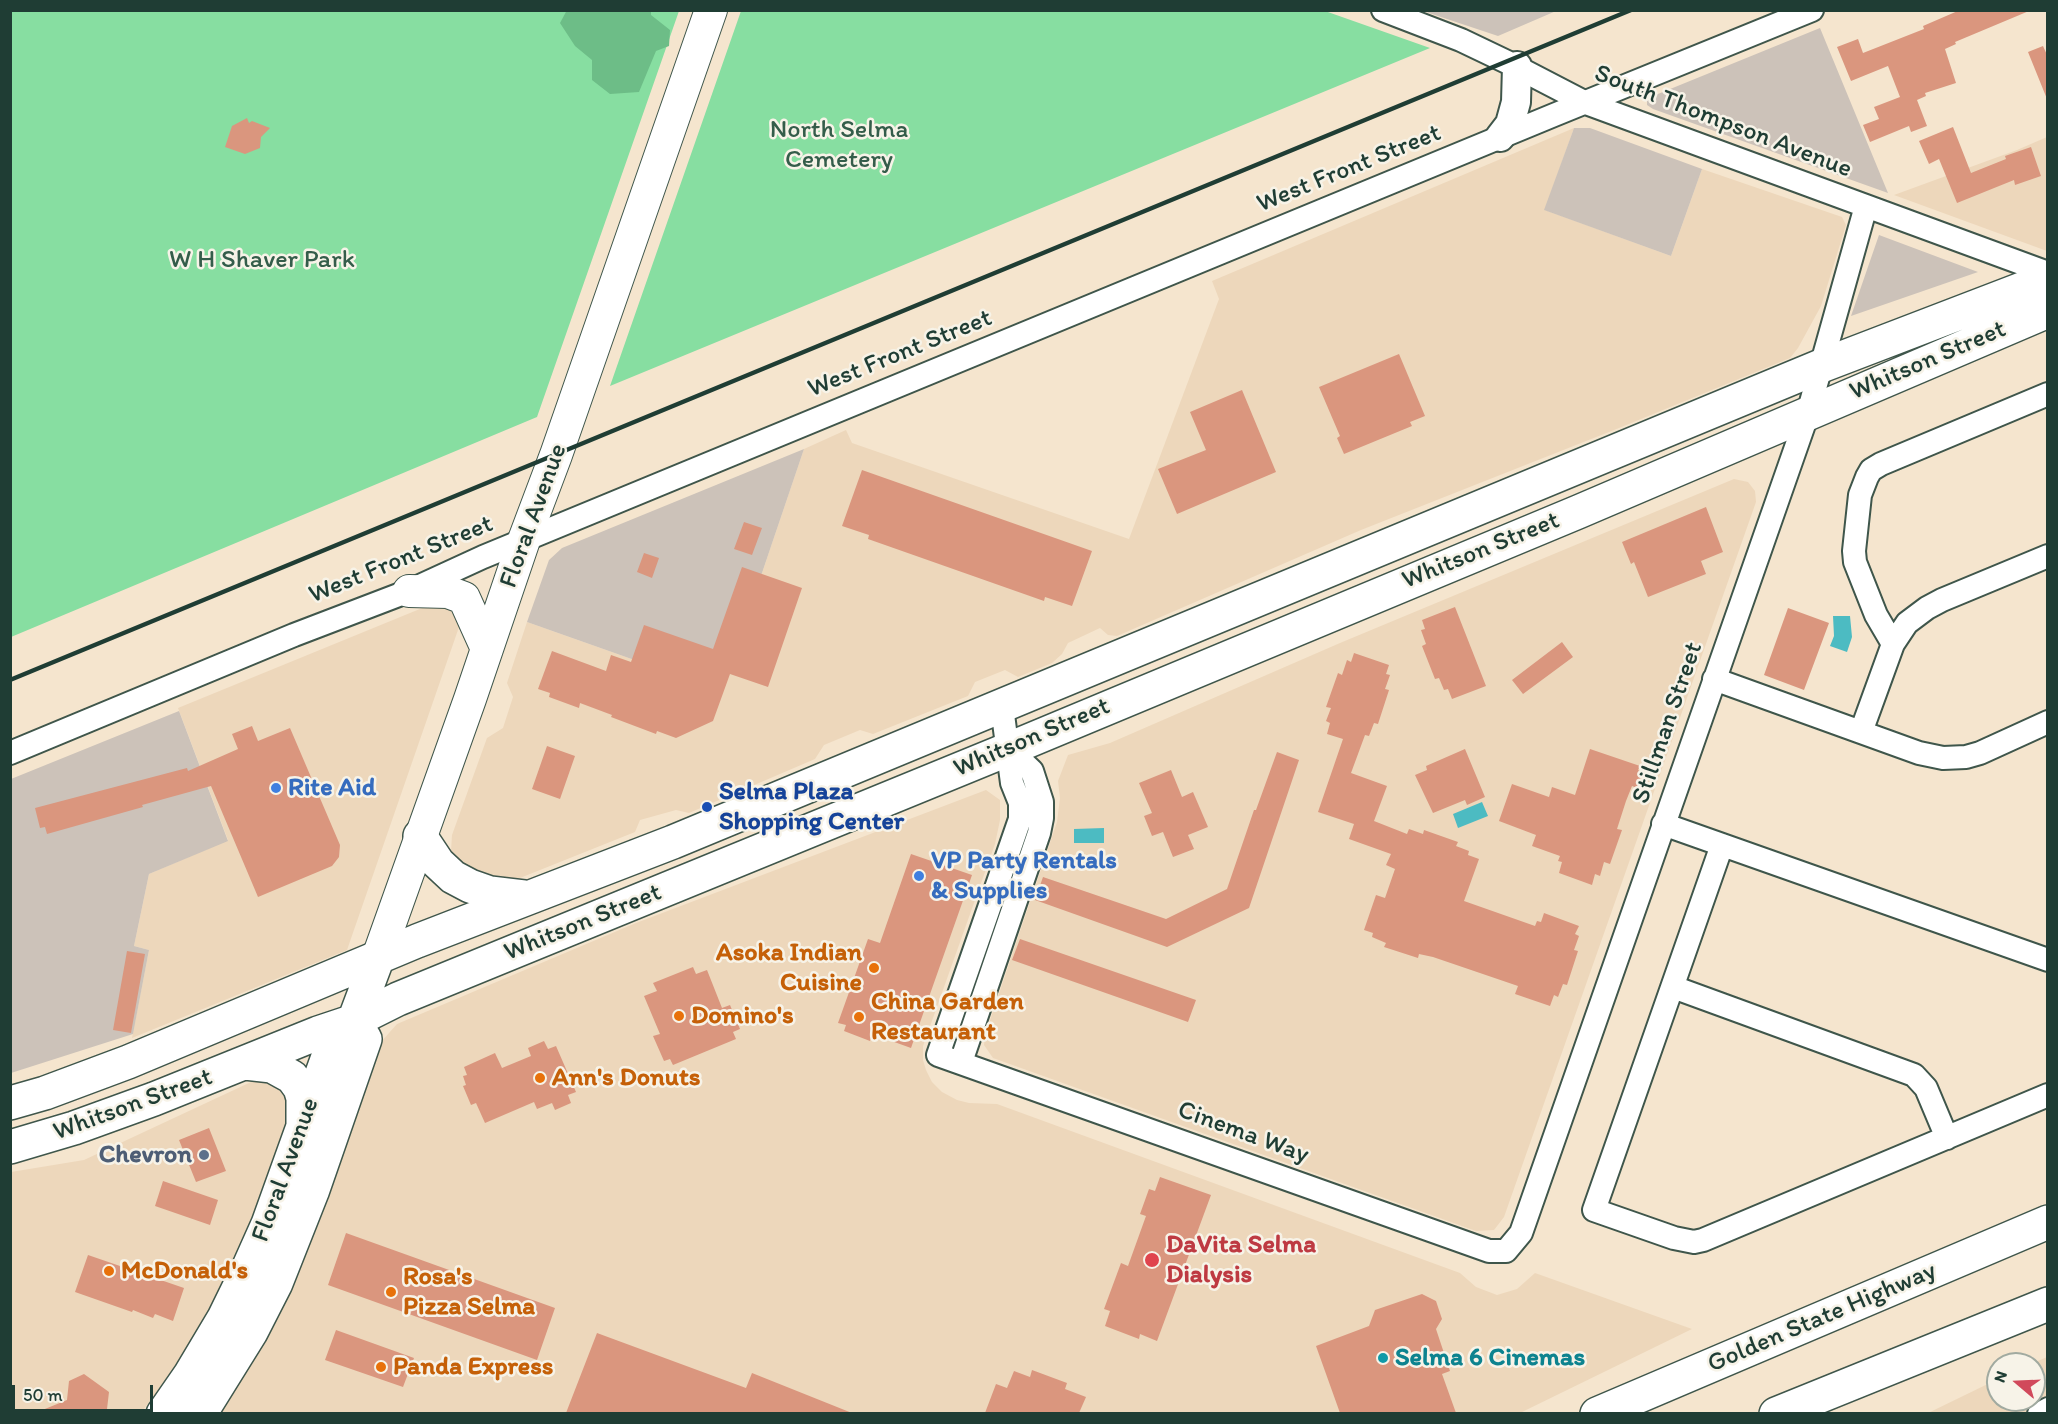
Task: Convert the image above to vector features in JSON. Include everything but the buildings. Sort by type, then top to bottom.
[{"type":"main road","name":"Floral Avenue","points":[[163,1413],[224,1318],[247,1271],[268,1224],[328,1054],[354,1021],[488,649],[524,540],[556,455],[711,10]]},
{"type":"main road","name":"Whitson Street","points":[[10,1103],[45,1093],[128,1062],[526,897],[673,842],[1821,366],[2048,279]]},
{"type":"main road","name":"Whitson Street","points":[[10,1148],[74,1128],[354,1021],[398,999],[1009,749],[1578,512],[2048,310]]},
{"type":"main road","points":[[1449,564],[1447,553],[1449,546],[1455,540],[1537,505],[1556,490],[1574,470]]},
{"type":"main road","points":[[1212,663],[1235,637],[1303,605],[1341,591],[1354,583],[1356,573],[1353,561]]},
{"type":"main road","points":[[409,591],[448,592],[464,598],[488,649]]},
{"type":"main road","points":[[696,876],[697,863],[706,849],[818,802],[828,778]]},
{"type":"main road","points":[[420,836],[438,863],[453,877],[490,893],[526,897]]},
{"type":"main road","points":[[539,941],[544,928],[588,902],[650,877],[662,863],[673,842]]},
{"type":"main road","name":"Floral Avenue","points":[[200,1413],[251,1332],[276,1283],[308,1202],[365,1039],[354,1021]]},
{"type":"main road","points":[[245,1063],[272,1066],[292,1077],[300,1088],[303,1098],[303,1125]]},
{"type":"main road","name":"Golden State Highway","points":[[1597,1413],[2048,1222]]},
{"type":"main road","points":[[1776,1413],[2038,1308]]},
{"type":"main road","points":[[1812,1413],[2038,1308]]},
{"type":"street","name":"South Thompson Avenue","points":[[1383,10],[1461,40],[1517,66],[1586,104],[2048,273]]},
{"type":"street","name":"West Front Street","points":[[10,753],[294,635],[409,591],[524,540],[1812,10]]},
{"type":"street","points":[[1500,137],[1510,124],[1516,102],[1517,66]]},
{"type":"street","name":"Stillman Street","points":[[1506,1251],[1521,1233],[1808,413],[1866,206]]},
{"type":"street","points":[[1893,644],[1876,615],[1855,562],[1854,550],[1860,495],[1871,470],[2048,394]]},
{"type":"street","points":[[1862,732],[1893,644],[1907,623],[1927,608],[2048,556]]},
{"type":"street","points":[[1714,679],[1919,753],[1953,759],[1980,753],[2048,722]]},
{"type":"street","points":[[1002,707],[1009,749]]},
{"type":"street","name":"Cinema Way","points":[[1009,749],[1032,771],[1042,802],[1042,818],[1039,833],[961,1062],[1489,1251],[1506,1251]]},
{"type":"street","points":[[1663,824],[2048,960]]},
{"type":"street","points":[[1722,845],[1594,1210],[1674,1238],[1694,1242],[1703,1240],[2048,1095]]},
{"type":"street","points":[[1672,987],[1914,1075],[1926,1088],[1947,1138]]},
{"type":"street","points":[[2039,1413],[2048,1409]]},
{"type":"shaded area","points":[[1423,11],[1556,11],[1498,36]]},
{"type":"shaded area","points":[[1820,28],[1888,193],[1647,105],[1647,101],[1653,96]]},
{"type":"shaded area","points":[[1574,128],[1545,210],[1671,256],[1702,169],[1842,217],[1846,225],[1821,306],[1790,358],[1361,530],[1117,636],[1108,635],[1100,628],[1068,643],[1062,654],[1052,663],[1018,677],[1005,670],[975,682],[968,696],[873,734],[860,730],[824,745],[815,759],[689,813],[676,810],[640,820],[635,832],[515,880],[492,881],[457,862],[451,851],[452,835],[487,738],[503,728],[513,697],[507,683],[527,622],[722,691],[804,449],[846,430],[852,443],[1129,539],[1219,299],[1212,281]]},
{"type":"shaded area","points":[[1574,128],[1590,128],[1702,169],[1671,256],[1544,210]]},
{"type":"shaded area","points":[[2047,137],[2047,251],[1894,195],[2017,150]]},
{"type":"shaded area","points":[[1879,235],[1978,272],[1851,316]]},
{"type":"shaded area","points":[[804,449],[722,691],[527,622],[549,560],[562,548]]},
{"type":"shaded area","points":[[1734,479],[1748,482],[1755,491],[1756,502],[1504,1217],[1494,1230],[1476,1231],[993,1058],[984,1045],[985,1035],[1057,822],[1060,798],[1058,781],[1068,755],[1110,743],[1340,643]]},
{"type":"shaded area","points":[[432,604],[451,607],[459,621],[459,627],[347,950],[132,1038],[149,950],[134,946],[149,874],[228,840],[178,708]]},
{"type":"shaded area","points":[[179,711],[228,841],[149,874],[134,946],[149,950],[133,1034],[11,1073],[11,779]]},
{"type":"shaded area","points":[[986,790],[1000,800],[1000,820],[995,844],[923,1046],[926,1070],[932,1082],[942,1092],[969,1103],[997,1104],[1460,1273],[1476,1287],[1497,1295],[1517,1289],[1535,1273],[1692,1329],[1520,1413],[218,1414],[255,1359],[283,1308],[322,1210],[381,1042],[397,1024],[636,923]]},
{"type":"shaded area","points":[[251,1082],[269,1082],[283,1090],[292,1103],[258,1204],[234,1266],[219,1297],[185,1353],[141,1413],[11,1414],[11,1172],[84,1160]]},
{"type":"shaded area","points":[[2046,1357],[2047,1413],[1926,1414],[1986,1385],[1986,1412],[2046,1412]]},
{"type":"green space","points":[[567,10],[651,11],[651,15],[670,30],[669,46],[656,51],[639,92],[610,94],[592,80],[592,60],[575,46],[560,23]]},
{"type":"green space","name":"W H Shaver Park","points":[[11,11],[679,11],[537,417],[11,637]]},
{"type":"green space","name":"North Selma Cemetery","points":[[741,11],[1325,11],[1430,48],[610,386]]},
{"type":"water","points":[[1833,616],[1850,616],[1852,637],[1847,652],[1830,646],[1834,636]]},
{"type":"water","points":[[1482,802],[1488,816],[1458,828],[1453,814]]},
{"type":"water","points":[[1104,828],[1104,843],[1074,843],[1074,829]]},
{"type":"railway","points":[[10,680],[1631,10]]},
{"type":"place","name":"Rite Aid","points":[[276,788]]},
{"type":"place","name":"Selma Plaza Shopping Center","points":[[707,807]]},
{"type":"place","name":"VP Party Rentals & Supplies","points":[[919,876]]},
{"type":"place","name":"Asoka Indian Cuisine","points":[[874,968]]},
{"type":"place","name":"Domino's","points":[[679,1016]]},
{"type":"place","name":"China Garden Restaurant","points":[[859,1017]]},
{"type":"place","name":"Ann's Donuts","points":[[540,1078]]},
{"type":"place","name":"Chevron","points":[[204,1155]]},
{"type":"place","name":"DaVita Selma Dialysis","points":[[1152,1260]]},
{"type":"place","name":"McDonald's","points":[[109,1271]]},
{"type":"place","name":"Rosa's Pizza Selma","points":[[391,1292]]},
{"type":"place","name":"Selma 6 Cinemas","points":[[1383,1358]]},
{"type":"place","name":"Panda Express","points":[[381,1367]]}]
